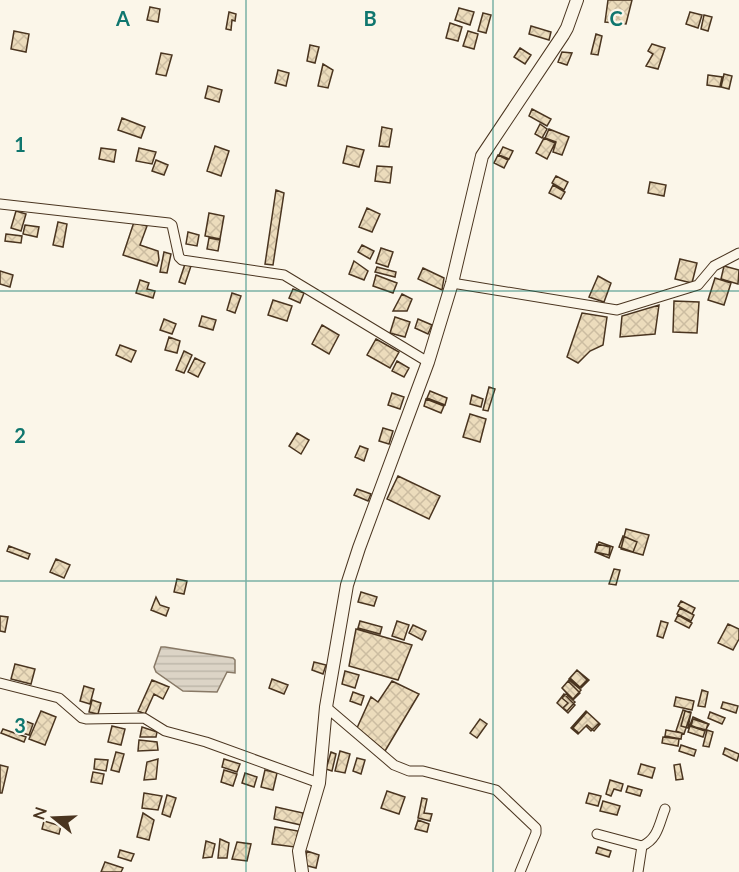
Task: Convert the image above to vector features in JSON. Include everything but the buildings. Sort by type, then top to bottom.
[{"type":"street","points":[[302,872],[299,851],[319,783],[326,707],[347,585],[428,362],[452,283],[482,156],[567,28],[577,0]]},
{"type":"street","points":[[0,204],[169,223],[172,225],[179,257],[182,260],[284,275],[428,362]]},
{"type":"street","points":[[452,283],[617,310],[698,285],[714,266],[739,253]]},
{"type":"street","points":[[0,683],[59,698],[86,719],[144,718],[165,731],[206,742],[319,783]]},
{"type":"street","points":[[326,707],[400,769],[423,771],[496,790],[536,828],[520,872]]},
{"type":"street","points":[[597,834],[642,846],[654,838],[664,809]]},
{"type":"street","points":[[638,872],[642,846]]},
{"type":"shaded area","points":[[161,647],[233,658],[235,673],[227,672],[217,692],[183,691],[156,672],[154,667]]}]
